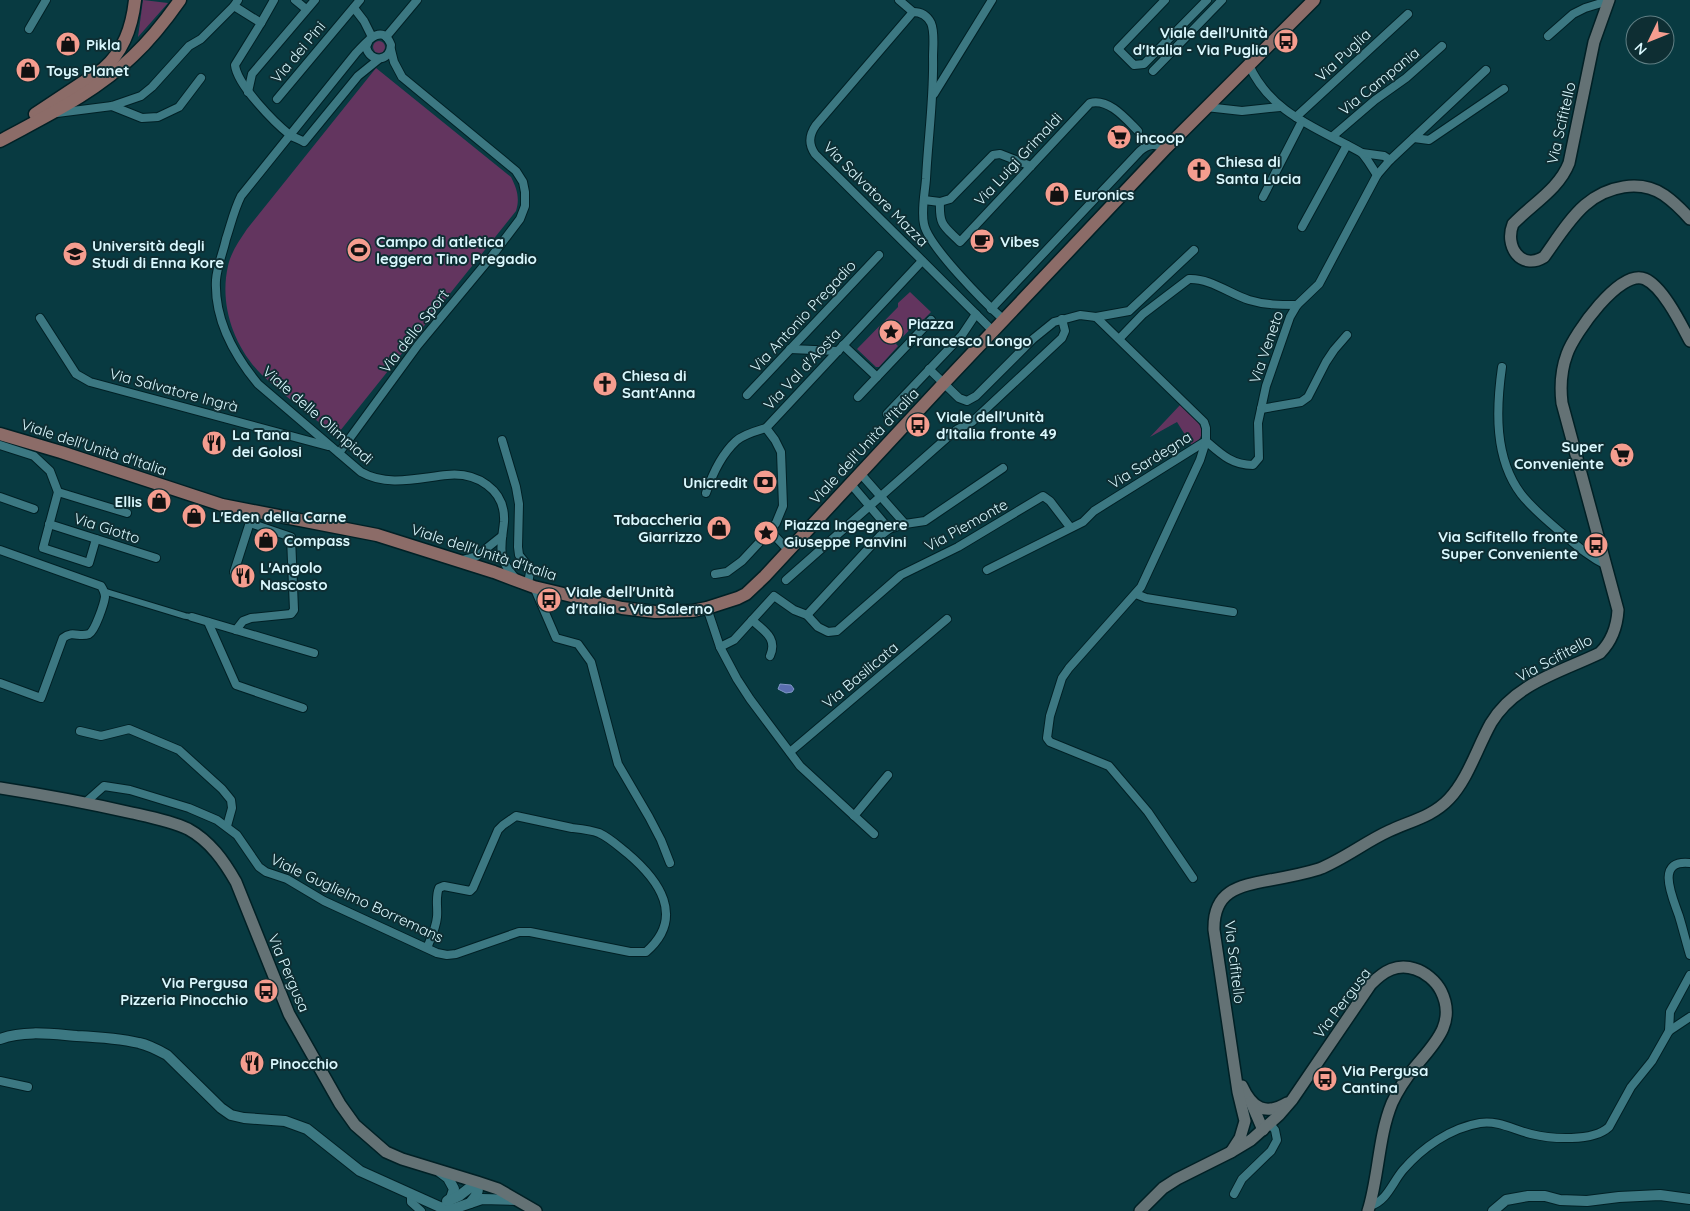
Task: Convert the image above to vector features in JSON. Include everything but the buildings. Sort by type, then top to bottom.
[{"type":"main road","points":[[0,140],[112,61],[125,43],[134,12],[135,0]]},
{"type":"main road","points":[[0,140],[58,111],[106,79],[132,57],[156,31],[180,0]]},
{"type":"main road","name":"Viale dell'Unità d'Italia","points":[[0,434],[222,505],[252,518],[377,535],[526,584],[605,605],[638,611],[674,612],[707,608],[730,601],[746,594],[789,551],[993,330],[1166,148],[1314,0]]},
{"type":"main road","name":"Via Scifitello","points":[[1608,1],[1594,42],[1566,173],[1555,186],[1513,224],[1510,232],[1511,246],[1519,256],[1530,261],[1538,261],[1544,257],[1574,216],[1586,204],[1611,190],[1624,186],[1650,189],[1663,194],[1675,202],[1690,219]]},
{"type":"main road","name":"Via Scifitello","points":[[1245,1114],[1238,1092],[1214,930],[1213,918],[1220,901],[1242,885],[1307,873],[1331,865],[1388,831],[1421,818],[1443,805],[1457,788],[1492,721],[1515,696],[1539,680],[1600,653],[1606,646],[1612,636],[1618,618],[1615,596],[1562,403],[1562,374],[1566,356],[1572,341],[1588,316],[1622,284],[1637,277],[1645,279],[1654,285],[1690,341]]},
{"type":"main road","name":"Via Pergusa","points":[[0,788],[86,802],[154,818],[187,829],[214,849],[236,882],[289,1014],[340,1104],[355,1125],[386,1152],[402,1159],[498,1189],[536,1211]]},
{"type":"main road","name":"Via Pergusa","points":[[1140,1211],[1163,1188],[1231,1152],[1267,1127],[1292,1100],[1371,984],[1382,973],[1393,968],[1416,969],[1438,985],[1447,1008],[1441,1034],[1400,1087],[1392,1103],[1384,1129],[1369,1208]]},
{"type":"main road","points":[[1236,1075],[1247,1097],[1267,1127]]},
{"type":"main road","points":[[1251,1102],[1264,1110],[1273,1110],[1292,1100]]},
{"type":"main road","points":[[1245,1114],[1249,1121],[1267,1127]]},
{"type":"main road","points":[[1231,1152],[1240,1138],[1245,1114]]},
{"type":"street","points":[[29,29],[46,0]]},
{"type":"street","points":[[274,0],[235,65],[239,79],[248,92],[291,136],[304,142],[358,76],[379,59],[387,56],[391,50],[391,45],[386,37],[379,34],[370,38]]},
{"type":"street","points":[[294,0],[306,9]]},
{"type":"street","points":[[248,92],[252,74],[315,0]]},
{"type":"street","name":"Via dei Pini","points":[[277,99],[360,0]]},
{"type":"street","points":[[386,37],[417,0]]},
{"type":"street","points":[[899,0],[913,12],[920,12],[928,18],[932,26],[933,96],[924,200],[924,224],[928,235],[944,257],[991,309],[1004,320]]},
{"type":"street","points":[[933,96],[992,0]]},
{"type":"street","points":[[1165,0],[1118,49],[1134,65],[1144,64],[1203,1]]},
{"type":"street","points":[[1154,71],[1222,0]]},
{"type":"street","points":[[1548,36],[1573,14],[1608,1]]},
{"type":"street","points":[[103,69],[96,79],[61,103],[58,111],[112,106],[141,96],[152,87],[189,46],[201,39],[236,3],[261,23]]},
{"type":"street","points":[[354,8],[364,21],[370,38],[367,51],[372,57],[379,59]]},
{"type":"street","name":"Via Salvatore Mazza","points":[[913,12],[816,125],[812,131],[810,146],[815,154],[993,330]]},
{"type":"street","name":"Via Puglia","points":[[1263,197],[1299,119],[1408,14]]},
{"type":"street","name":"Viale delle Olimpiadi","points":[[370,38],[241,196],[234,212],[219,261],[216,279],[217,301],[231,346],[243,366],[258,384],[361,472],[370,477],[391,481],[463,474],[482,481],[490,487],[500,501],[504,521],[502,557],[498,566],[488,570]]},
{"type":"street","name":"Via Campania","points":[[1333,136],[1375,100],[1406,78],[1442,46]]},
{"type":"street","name":"Via dello Sport","points":[[339,453],[418,344],[492,256],[520,219],[525,206],[523,182],[516,171],[402,77],[394,62],[391,50]]},
{"type":"street","points":[[1249,65],[1255,78],[1280,107],[1362,153],[1377,175]]},
{"type":"street","name":"Via Veneto","points":[[1206,441],[1221,454],[1241,465],[1253,465],[1259,458],[1258,423],[1261,409],[1269,377],[1296,305],[1319,284],[1377,175],[1390,160],[1486,70]]},
{"type":"street","points":[[112,106],[142,118],[158,117],[179,108],[201,78]]},
{"type":"street","points":[[1414,138],[1429,140],[1504,89]]},
{"type":"street","name":"Via Luigi Grimaldi","points":[[940,202],[939,216],[941,223],[960,242],[1090,102],[1113,107],[1138,131]]},
{"type":"street","points":[[1206,107],[1242,111],[1280,107]]},
{"type":"street","points":[[991,309],[1140,151],[1152,144],[1166,148]]},
{"type":"street","points":[[1302,227],[1347,144]]},
{"type":"street","points":[[1362,153],[1384,156],[1390,160]]},
{"type":"street","points":[[924,200],[940,202],[950,199],[993,155],[1000,154],[1031,166]]},
{"type":"street","points":[[930,369],[964,401],[972,399],[1054,322],[1080,315],[1096,317],[1129,311],[1194,250]]},
{"type":"street","name":"Via Antonio Pregadio","points":[[747,395],[879,255]]},
{"type":"street","name":"Via Val d'Aosta","points":[[706,493],[713,472],[736,441],[746,434],[766,428],[922,261]]},
{"type":"street","points":[[1120,338],[1143,314],[1189,279],[1206,282],[1262,303],[1296,305]]},
{"type":"street","points":[[887,414],[962,334],[983,300]]},
{"type":"street","name":"Via Sardegna","points":[[987,570],[1083,522],[1094,511],[1206,441],[1204,422],[1120,338],[1096,317]]},
{"type":"street","name":"Via Salvatore Ingrà","points":[[40,318],[76,374],[90,382],[330,446]]},
{"type":"street","points":[[786,580],[958,429],[972,422],[1062,338],[1065,331],[1062,319]]},
{"type":"street","points":[[858,398],[931,320]]},
{"type":"street","points":[[1261,409],[1301,402],[1308,397],[1330,356],[1347,335]]},
{"type":"street","points":[[790,349],[841,348],[877,377]]},
{"type":"street","points":[[1502,367],[1498,395],[1500,436],[1502,454],[1513,482],[1521,494],[1541,515],[1587,554],[1606,565]]},
{"type":"street","points":[[715,574],[727,572],[742,561],[776,523],[783,506],[781,452],[766,428]]},
{"type":"street","points":[[502,440],[516,487],[518,546],[520,555],[530,572],[526,584]]},
{"type":"street","points":[[1193,878],[1148,812],[1109,766],[1050,742],[1047,738],[1055,696],[1062,678],[1141,586],[1200,460],[1206,441]]},
{"type":"street","points":[[0,445],[34,456],[50,472],[58,492],[43,548],[88,563],[96,539]]},
{"type":"street","name":"Via Piemonte","points":[[1003,468],[925,522],[905,524],[889,529],[874,542],[807,616],[818,627],[828,632],[837,631],[902,575],[958,547],[1043,496],[1050,501],[1070,527]]},
{"type":"street","points":[[860,473],[905,524]]},
{"type":"street","points":[[850,483],[889,529]]},
{"type":"street","points":[[58,492],[127,513]]},
{"type":"street","points":[[0,499],[34,509]]},
{"type":"street","points":[[234,572],[252,518],[291,537],[294,610],[291,614],[251,618],[243,621],[236,630]]},
{"type":"street","name":"Via Giotto","points":[[49,524],[156,558]]},
{"type":"street","points":[[770,531],[789,551]]},
{"type":"street","points":[[460,561],[477,556],[502,536]]},
{"type":"street","points":[[0,550],[86,579],[101,586],[105,598],[94,631],[82,636],[73,634],[62,638],[41,698],[0,683]]},
{"type":"street","points":[[484,551],[480,563],[488,570]]},
{"type":"street","points":[[502,557],[509,571],[526,584],[556,638],[578,644],[591,662],[618,764],[649,817],[670,863]]},
{"type":"street","points":[[103,591],[314,653]]},
{"type":"street","points":[[1136,594],[1146,598],[1233,612]]},
{"type":"street","points":[[720,647],[734,640],[774,596],[794,610],[807,616]]},
{"type":"street","points":[[707,608],[720,647],[736,679],[750,699],[800,766],[874,834]]},
{"type":"street","points":[[752,620],[767,634],[772,642],[774,648],[770,656]]},
{"type":"street","name":"Via Basilicata","points":[[790,752],[947,620]]},
{"type":"street","points":[[208,622],[236,685],[303,708]]},
{"type":"street","points":[[80,731],[101,736],[130,729],[179,750],[222,789],[231,800],[232,808],[227,826]]},
{"type":"street","points":[[854,816],[888,775]]},
{"type":"street","name":"Viale Guglielmo Borremans","points":[[86,802],[104,786],[130,790],[190,808],[227,826],[237,835],[259,867],[287,879],[324,901],[427,948],[447,955],[456,954],[519,932],[530,932],[630,952],[646,952],[655,944],[663,930],[666,910],[660,888],[640,864],[609,838],[596,832],[516,816],[503,824],[498,830],[470,891],[444,886],[439,888],[435,929],[427,948]]},
{"type":"street","points":[[1690,863],[1680,862],[1673,865],[1669,875],[1669,886],[1690,955]]},
{"type":"street","points":[[1369,1208],[1383,1200],[1401,1172],[1426,1148],[1444,1136],[1468,1126],[1498,1123],[1532,1134],[1556,1137],[1592,1135],[1605,1131],[1631,1087],[1652,1061],[1669,1031],[1670,1012],[1690,975]]},
{"type":"street","points":[[1669,1031],[1690,1017]]},
{"type":"street","points":[[0,1039],[36,1033],[112,1038],[140,1043],[158,1049],[167,1055],[221,1108],[231,1115],[285,1121],[307,1129],[360,1171],[440,1207],[453,1209],[482,1199],[517,1200]]},
{"type":"street","points":[[0,1080],[28,1087]]},
{"type":"street","points":[[1234,1194],[1242,1179],[1271,1151],[1277,1140],[1275,1130],[1267,1127]]},
{"type":"street","points":[[438,1170],[452,1183],[454,1193],[448,1201]]},
{"type":"street","points":[[431,1202],[448,1201],[459,1196],[477,1182],[479,1189],[477,1195],[469,1204]]},
{"type":"street","points":[[411,1194],[411,1202],[421,1211]]},
{"type":"street","points":[[1493,1211],[1506,1200],[1528,1196],[1587,1201],[1660,1195],[1690,1199]]},
{"type":"shaded area","points":[[143,0],[168,3],[138,37]]},
{"type":"shaded area","points":[[377,41],[381,41],[385,47],[381,53],[377,53],[373,49],[373,45]]},
{"type":"shaded area","name":"Campo di atletica leggera Tino Pregadio","points":[[376,68],[511,177],[518,202],[516,211],[336,436],[279,391],[252,364],[231,325],[227,310],[226,281],[231,256],[247,229]]},
{"type":"shaded area","points":[[910,292],[931,312],[922,321],[919,320],[896,344],[898,346],[879,367],[876,367],[857,349]]},
{"type":"shaded area","points":[[1181,404],[1199,424],[1201,435],[1198,441],[1192,446],[1177,422],[1150,437]]},
{"type":"water","points":[[780,684],[791,685],[794,689],[792,692],[786,693],[778,689]]},
{"type":"place","name":"Viale dell'Unità d'Italia - Via Puglia","points":[[1286,41]]},
{"type":"place","name":"Pikla","points":[[68,44]]},
{"type":"place","name":"Toys Planet","points":[[28,70]]},
{"type":"place","name":"incoop","points":[[1119,137]]},
{"type":"place","name":"Chiesa di Santa Lucia","points":[[1199,170]]},
{"type":"place","name":"Euronics","points":[[1057,194]]},
{"type":"place","name":"Vibes","points":[[982,241]]},
{"type":"place","name":"Campo di atletica leggera Tino Pregadio","points":[[359,250]]},
{"type":"place","name":"Università degli Studi di Enna Kore","points":[[75,254]]},
{"type":"place","name":"Piazza Francesco Longo","points":[[891,332]]},
{"type":"place","name":"Chiesa di Sant'Anna","points":[[605,384]]},
{"type":"place","name":"Viale dell'Unità d'Italia fronte 49","points":[[918,425]]},
{"type":"place","name":"La Tana dei Golosi","points":[[214,443]]},
{"type":"place","name":"Super Conveniente","points":[[1622,455]]},
{"type":"place","name":"Unicredit","points":[[765,482]]},
{"type":"place","name":"Ellis","points":[[159,501]]},
{"type":"place","name":"L'Eden della Carne","points":[[194,516]]},
{"type":"place","name":"Tabaccheria Giarrizzo","points":[[719,528]]},
{"type":"place","name":"Piazza Ingegnere Giuseppe Panvini","points":[[766,533]]},
{"type":"place","name":"Compass","points":[[266,540]]},
{"type":"place","name":"Via Scifitello fronte Super Conveniente","points":[[1596,545]]},
{"type":"place","name":"L'Angolo Nascosto","points":[[243,576]]},
{"type":"place","name":"Viale dell'Unità d'Italia - Via Salerno","points":[[549,600]]},
{"type":"place","name":"Via Pergusa Pizzeria Pinocchio","points":[[266,991]]},
{"type":"place","name":"Pinocchio","points":[[252,1063]]},
{"type":"place","name":"Via Pergusa Cantina","points":[[1325,1079]]}]
